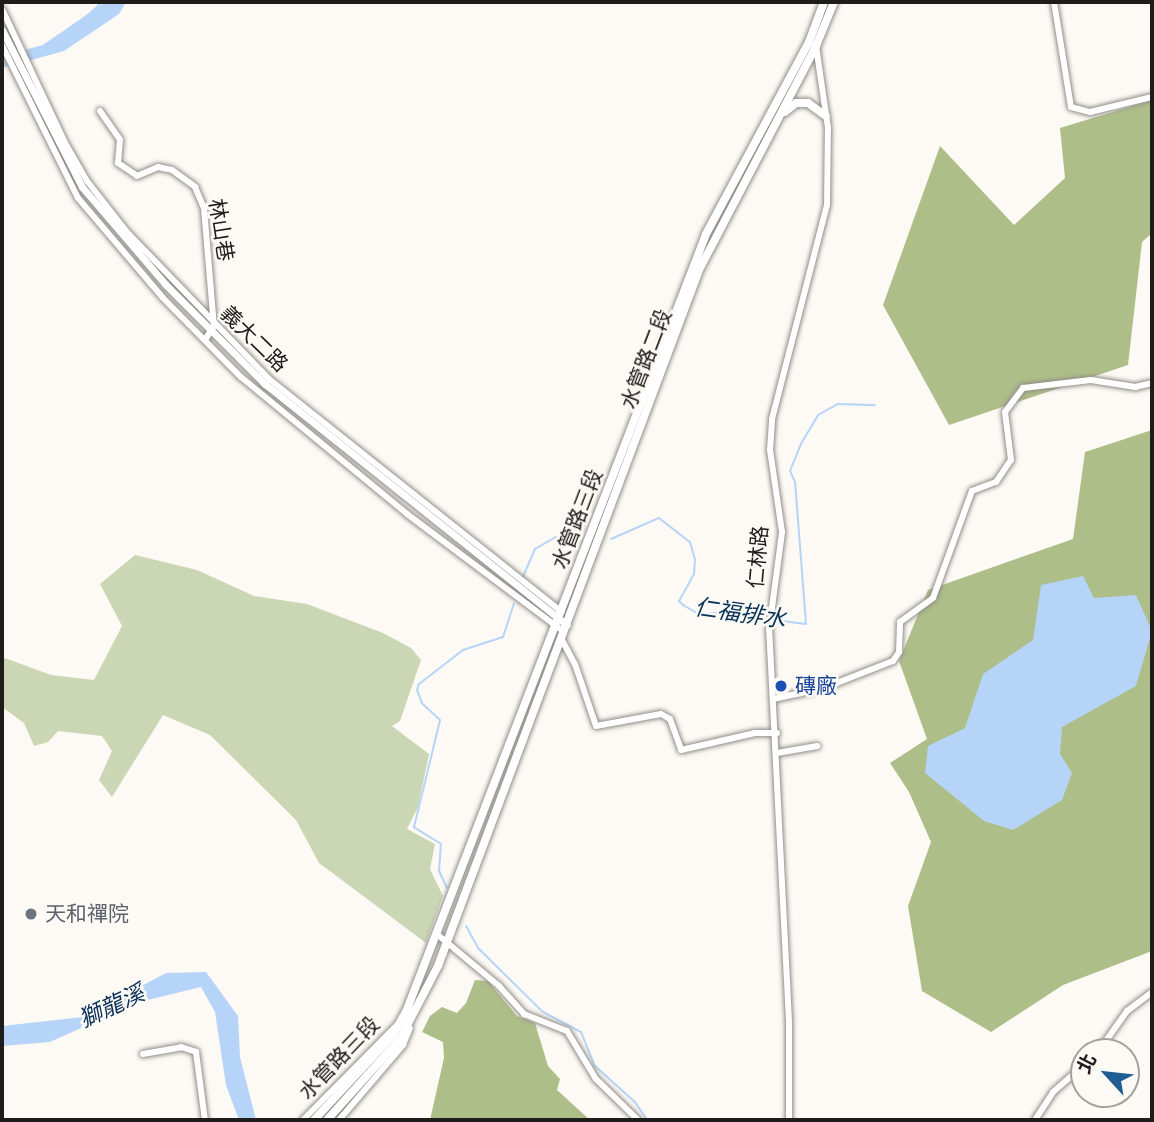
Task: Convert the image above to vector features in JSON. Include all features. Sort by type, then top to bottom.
[{"type":"main road","name":"仁林路","points":[[812,44],[824,2]]},
{"type":"main road","points":[[780,116],[834,2]]},
{"type":"main road","name":"水管路三段","points":[[314,1120],[402,1020],[438,935],[706,234],[812,44]]},
{"type":"main road","points":[[780,116],[796,103],[808,103],[826,116]]},
{"type":"main road","name":"水管路二段","points":[[566,628],[699,270],[780,116]]},
{"type":"main road","name":"水管路三段","points":[[327,1120],[400,1039],[414,1016],[448,943],[566,628]]},
{"type":"street","points":[[1054,2],[1071,107],[1090,112],[1152,97]]},
{"type":"street","name":"義大二路","points":[[2,9],[5,28],[55,139],[78,198],[205,340],[241,377],[407,514],[557,618]]},
{"type":"street","name":"仁林路","points":[[789,1120],[777,733],[769,630],[782,533],[770,450],[772,419],[827,205],[826,116],[812,44]]},
{"type":"street","name":"義大二路","points":[[2,46],[90,196],[265,384],[557,618],[566,628]]},
{"type":"street","name":"林山巷","points":[[100,111],[120,140],[118,163],[137,176],[158,167],[172,170],[195,187],[204,208],[212,328]]},
{"type":"street","points":[[205,340],[212,328]]},
{"type":"street","points":[[774,699],[824,688],[893,661],[899,652],[900,622],[933,598],[972,491],[988,488],[1008,466],[1005,412],[1023,388],[1091,380],[1135,387],[1152,383]]},
{"type":"street","points":[[566,628],[596,726],[661,714],[670,719],[681,750],[755,733],[777,733]]},
{"type":"street","points":[[777,753],[817,746]]},
{"type":"street","points":[[438,935],[524,1014],[567,1031],[596,1079],[638,1120]]},
{"type":"street","points":[[1108,1038],[1127,1012],[1152,992]]},
{"type":"street","name":"水管路三段","points":[[339,1120],[403,1045],[414,1016]]},
{"type":"street","name":"水管路三段","points":[[303,1120],[402,1020]]},
{"type":"street","points":[[143,1054],[181,1047],[196,1052],[205,1120]]},
{"type":"street","points":[[1035,1120],[1053,1092],[1070,1077]]},
{"type":"green space","points":[[1152,100],[1152,233],[1142,242],[1128,365],[949,425],[883,305],[940,146],[1014,225],[1065,178],[1060,128]]},
{"type":"green space","points":[[1152,430],[1152,951],[1063,985],[991,1032],[922,991],[908,906],[931,842],[909,792],[890,763],[927,739],[899,661],[928,590],[1073,539],[1085,452]]},
{"type":"green space","points":[[135,555],[197,570],[254,596],[307,604],[383,633],[411,648],[421,660],[400,721],[392,726],[429,754],[418,807],[407,829],[435,844],[430,869],[443,896],[426,943],[319,863],[296,820],[210,735],[163,715],[112,797],[99,780],[112,751],[102,736],[58,731],[48,742],[34,746],[24,723],[2,707],[2,657],[51,675],[94,680],[122,626],[100,584]]},
{"type":"green space","points":[[475,980],[488,981],[517,1016],[535,1023],[548,1066],[560,1079],[557,1090],[590,1120],[430,1120],[444,1058],[443,1042],[422,1032],[430,1016],[442,1007],[457,1013],[466,1003]]},
{"type":"water","points":[[105,2],[126,2],[119,14],[64,51],[2,68],[2,56],[43,45]]},
{"type":"water","points":[[1083,576],[1094,598],[1136,595],[1152,631],[1136,686],[1062,727],[1060,754],[1072,773],[1062,800],[1013,830],[984,821],[925,773],[928,746],[965,728],[983,674],[1033,640],[1041,585]]},
{"type":"water","name":"獅龍溪","points":[[206,972],[238,1016],[240,1057],[256,1120],[239,1120],[226,1085],[215,1012],[201,987],[139,1002],[50,1042],[2,1046],[2,1026],[83,1017],[166,973]]},
{"type":"waterway","name":"獅龍溪","points":[[85,18],[102,2]]},
{"type":"waterway","name":"仁福排水","points":[[774,620],[806,624],[795,482],[790,471],[802,442],[818,415],[838,404],[875,405]]},
{"type":"waterway","name":"仁福排水","points":[[611,539],[659,518],[690,542],[695,560],[694,574],[679,601],[683,605],[697,613],[736,613],[769,620]]},
{"type":"waterway","name":"仁福排水","points":[[523,577],[535,549],[556,537],[574,538]]},
{"type":"waterway","name":"仁福排水","points":[[447,888],[439,871],[441,844],[414,827],[440,720],[422,703],[417,690],[419,684],[463,650],[503,637],[514,604]]},
{"type":"waterway","name":"仁福排水","points":[[466,926],[478,948],[543,1012],[581,1032],[595,1066],[635,1102],[647,1120]]},
{"type":"place","name":"磚廠","points":[[781,686]]},
{"type":"place","name":"天和禪院","points":[[31,914]]}]
